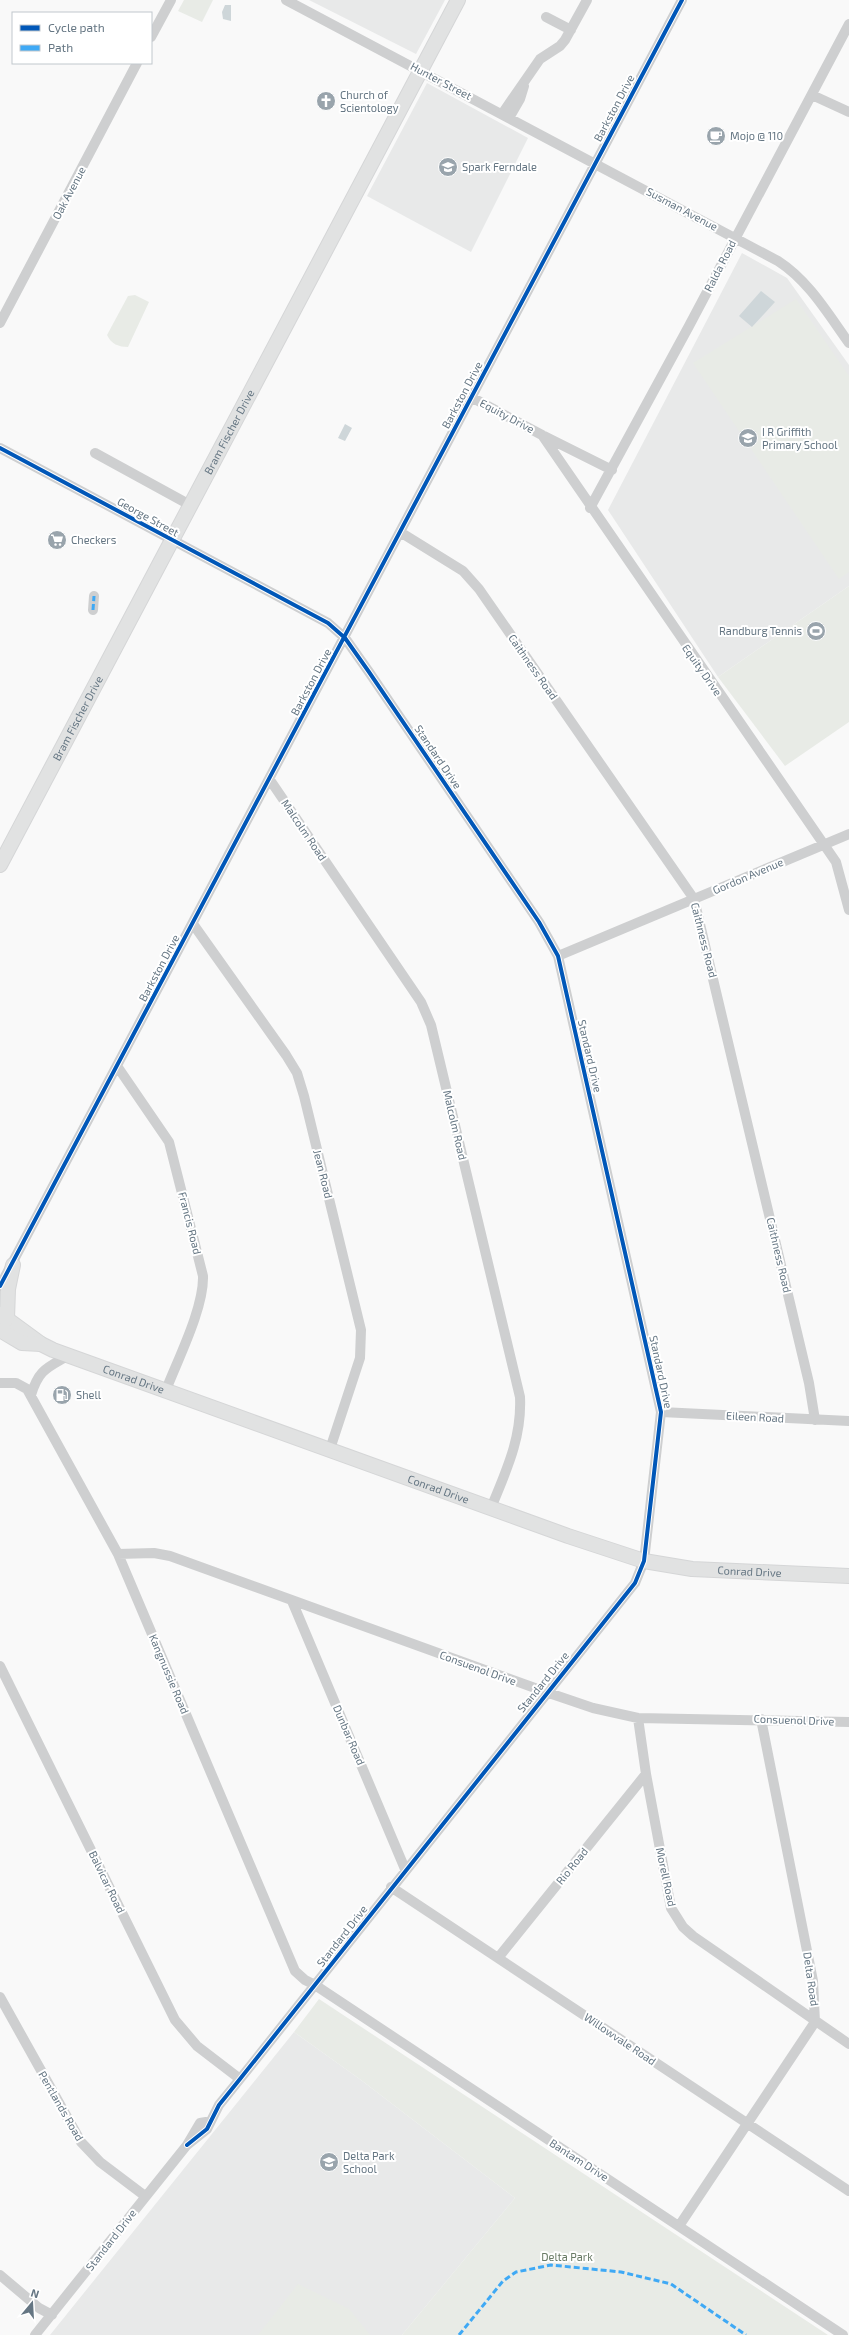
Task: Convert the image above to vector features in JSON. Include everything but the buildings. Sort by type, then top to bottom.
[{"type":"street","points":[[152,35],[171,0]]},
{"type":"street","name":"Hunter Street","points":[[286,0],[595,163]]},
{"type":"street","name":"Bram Fischer Drive","points":[[0,864],[458,0]]},
{"type":"street","points":[[506,116],[514,95],[524,84],[540,59],[560,46],[571,30],[587,0]]},
{"type":"street","name":"Barkston Drive","points":[[0,1286],[270,780],[682,0]]},
{"type":"street","points":[[546,16],[571,30]]},
{"type":"street","name":"Ralda Road","points":[[590,508],[612,470],[849,24]]},
{"type":"street","name":"Oak Avenue","points":[[0,323],[136,64]]},
{"type":"street","points":[[812,95],[849,112]]},
{"type":"street","name":"Susman Avenue","points":[[595,163],[736,237],[778,261],[800,278],[849,343]]},
{"type":"street","name":"Equity Drive","points":[[471,397],[612,470]]},
{"type":"street","name":"Equity Drive","points":[[542,435],[590,508],[838,866],[849,910]]},
{"type":"street","name":"George Street","points":[[0,448],[287,601]]},
{"type":"street","points":[[95,453],[190,505]]},
{"type":"street","name":"Caithness Road","points":[[400,532],[451,563],[472,581],[694,899],[809,1383],[815,1420]]},
{"type":"street","points":[[93,610],[94,596]]},
{"type":"street","name":"Standard Drive","points":[[36,2335],[145,2196],[204,2126],[219,2105],[546,1692],[635,1583],[644,1561],[661,1412],[558,956],[539,922],[345,638],[328,623],[287,601]]},
{"type":"street","name":"Malcolm Road","points":[[270,780],[421,1002],[431,1025],[520,1397],[521,1418],[514,1450],[491,1508]]},
{"type":"street","name":"Gordon Avenue","points":[[558,956],[849,834]]},
{"type":"street","name":"Jean Road","points":[[193,924],[286,1055],[297,1073],[304,1096],[361,1330],[360,1358],[330,1449]]},
{"type":"street","name":"Francis Road","points":[[117,1066],[169,1142],[203,1276],[201,1296],[166,1390]]},
{"type":"street","points":[[2,1321],[8,1289],[7,1271]]},
{"type":"street","name":"Conrad Drive","points":[[2,1321],[22,1343],[41,1344]]},
{"type":"street","name":"Conrad Drive","points":[[2,1321],[41,1344],[69,1355],[491,1508],[644,1561],[692,1569],[849,1576]]},
{"type":"street","points":[[0,1342],[22,1343]]},
{"type":"street","points":[[31,1395],[35,1382],[44,1369],[69,1355]]},
{"type":"street","name":"Kangnussie Road","points":[[0,1383],[12,1382],[20,1384],[31,1395],[118,1554],[288,1959],[297,1974],[315,1985]]},
{"type":"street","name":"Eileen Road","points":[[661,1412],[849,1421]]},
{"type":"street","name":"Consuenol Drive","points":[[118,1554],[154,1553],[170,1556],[593,1708],[638,1718],[761,1719],[849,1722]]},
{"type":"street","name":"Dunbar Road","points":[[292,1601],[405,1870]]},
{"type":"street","name":"Balvicar Road","points":[[0,1666],[175,2020],[197,2046],[240,2079]]},
{"type":"street","name":"Morell Road","points":[[638,1718],[646,1774],[671,1908],[676,1917],[693,1936],[815,2022],[849,2044]]},
{"type":"street","name":"Delta Road","points":[[679,2226],[746,2123],[815,2022],[813,1981],[761,1719]]},
{"type":"street","name":"Rio Road","points":[[498,1958],[646,1774]]},
{"type":"street","name":"Willowvale Road","points":[[391,1887],[849,2191]]},
{"type":"street","name":"Bantam Drive","points":[[315,1985],[843,2335]]},
{"type":"street","name":"Pentlands Road","points":[[0,1997],[81,2142],[100,2162],[145,2196]]},
{"type":"street","points":[[0,2275],[39,2308],[52,2315]]},
{"type":"shaded area","points":[[309,0],[445,0],[416,54]]},
{"type":"shaded area","points":[[225,5],[231,5],[231,21],[223,19],[222,12]]},
{"type":"shaded area","name":"Spark Ferndale","points":[[427,83],[528,138],[471,252],[367,196]]},
{"type":"shaded area","name":"I R Griffith Primary School","points":[[742,253],[787,278],[849,365],[849,586],[718,677],[608,510]]},
{"type":"shaded area","points":[[761,291],[775,302],[752,327],[739,316]]},
{"type":"shaded area","points":[[345,424],[352,428],[345,441],[338,438]]},
{"type":"shaded area","name":"Delta Park School","points":[[294,2032],[361,2080],[515,2198],[402,2335],[50,2335]]},
{"type":"green space","points":[[184,0],[213,0],[202,22],[178,11]]},
{"type":"green space","points":[[135,295],[149,302],[128,347],[118,346],[111,341],[107,335],[128,296]]},
{"type":"green space","points":[[796,299],[849,376],[849,572],[839,579],[693,363]]},
{"type":"green space","name":"Randburg Tennis","points":[[849,586],[849,722],[785,766],[718,677]]},
{"type":"green space","name":"Delta Park","points":[[319,1999],[828,2335],[402,2335],[515,2198],[361,2080],[294,2032]]},
{"type":"green space","points":[[298,2284],[349,2309],[370,2335],[258,2335]]},
{"type":"marked path","points":[[93,610],[94,596]]},
{"type":"marked path","points":[[459,2335],[503,2281],[516,2272],[551,2265],[621,2272],[671,2284],[746,2335]]},
{"type":"cycle path","points":[[0,1286],[682,0]]},
{"type":"cycle path","points":[[0,448],[328,623],[345,638],[369,672],[539,922],[558,956],[661,1412],[644,1561],[635,1583],[219,2105],[207,2129],[187,2145]]},
{"type":"place","name":"Church of Scientology","points":[[326,101]]},
{"type":"place","name":"Mojo @ 110","points":[[716,136]]},
{"type":"place","name":"Spark Ferndale","points":[[448,167]]},
{"type":"place","name":"I R Griffith Primary School","points":[[748,438]]},
{"type":"place","name":"Checkers","points":[[57,540]]},
{"type":"place","name":"Randburg Tennis","points":[[816,631]]},
{"type":"place","name":"Shell","points":[[62,1395]]},
{"type":"place","name":"Delta Park School","points":[[329,2162]]}]
